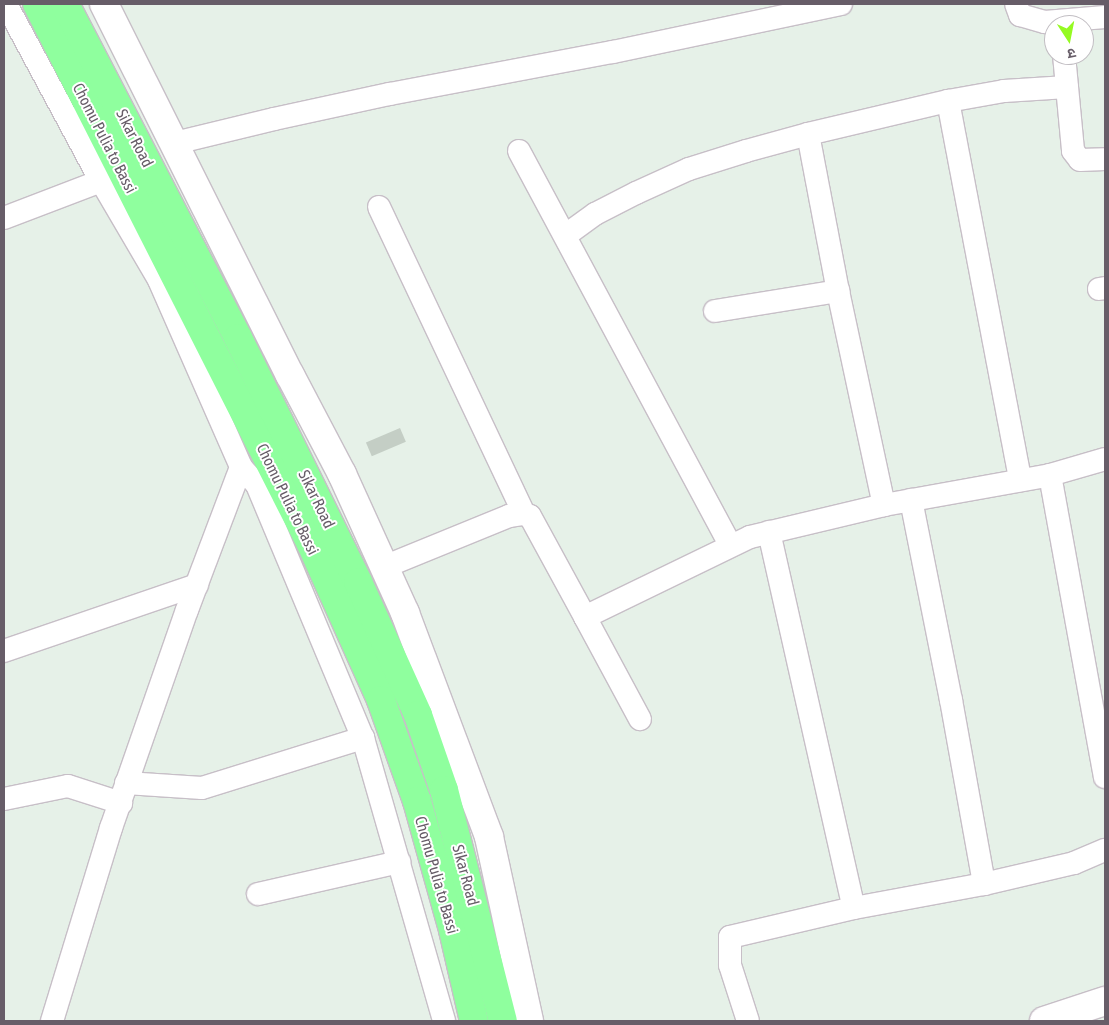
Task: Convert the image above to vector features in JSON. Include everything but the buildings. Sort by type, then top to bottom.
[{"type":"highway","name":"Chomu Pulia to Bassi","points":[[36,4],[311,544],[381,700],[416,801],[453,930],[474,1021]]},
{"type":"highway","name":"Sikar Road","points":[[65,4],[242,346],[358,582],[418,715],[444,790],[503,1021]]},
{"type":"main road","points":[[110,7],[290,375],[342,474],[404,613],[489,837],[529,1021]]},
{"type":"main road","points":[[1044,1021],[1104,1007]]},
{"type":"street","points":[[6,4],[101,181],[159,280],[241,467],[258,485],[363,738],[444,1021]]},
{"type":"street","points":[[175,143],[380,96],[622,50],[841,4]]},
{"type":"street","points":[[1016,4],[1020,15],[1044,22]]},
{"type":"street","points":[[1065,65],[1073,151],[1080,160],[1105,159]]},
{"type":"street","points":[[566,235],[595,214],[689,169],[808,134],[948,101],[1004,91],[1067,86]]},
{"type":"street","points":[[948,101],[1020,480]]},
{"type":"street","points":[[808,134],[838,291],[884,505]]},
{"type":"street","points":[[520,151],[730,545]]},
{"type":"street","points":[[4,218],[101,181]]},
{"type":"street","points":[[380,206],[524,514]]},
{"type":"street","points":[[715,311],[838,291]]},
{"type":"street","points":[[584,617],[730,545],[769,532],[884,505],[1050,475],[1105,459]]},
{"type":"street","points":[[52,1021],[111,828],[241,467]]},
{"type":"street","points":[[1050,475],[1105,777]]},
{"type":"street","points":[[911,500],[951,700],[984,884]]},
{"type":"street","points":[[384,567],[509,516],[524,514],[530,516],[640,719]]},
{"type":"street","points":[[769,532],[854,908]]},
{"type":"street","points":[[4,651],[197,585]]},
{"type":"street","points":[[4,799],[68,786],[124,793],[202,788],[363,738]]},
{"type":"street","points":[[748,1021],[730,965],[730,937],[854,908],[984,884],[1074,863],[1105,850]]},
{"type":"street","points":[[258,894],[399,862]]}]
